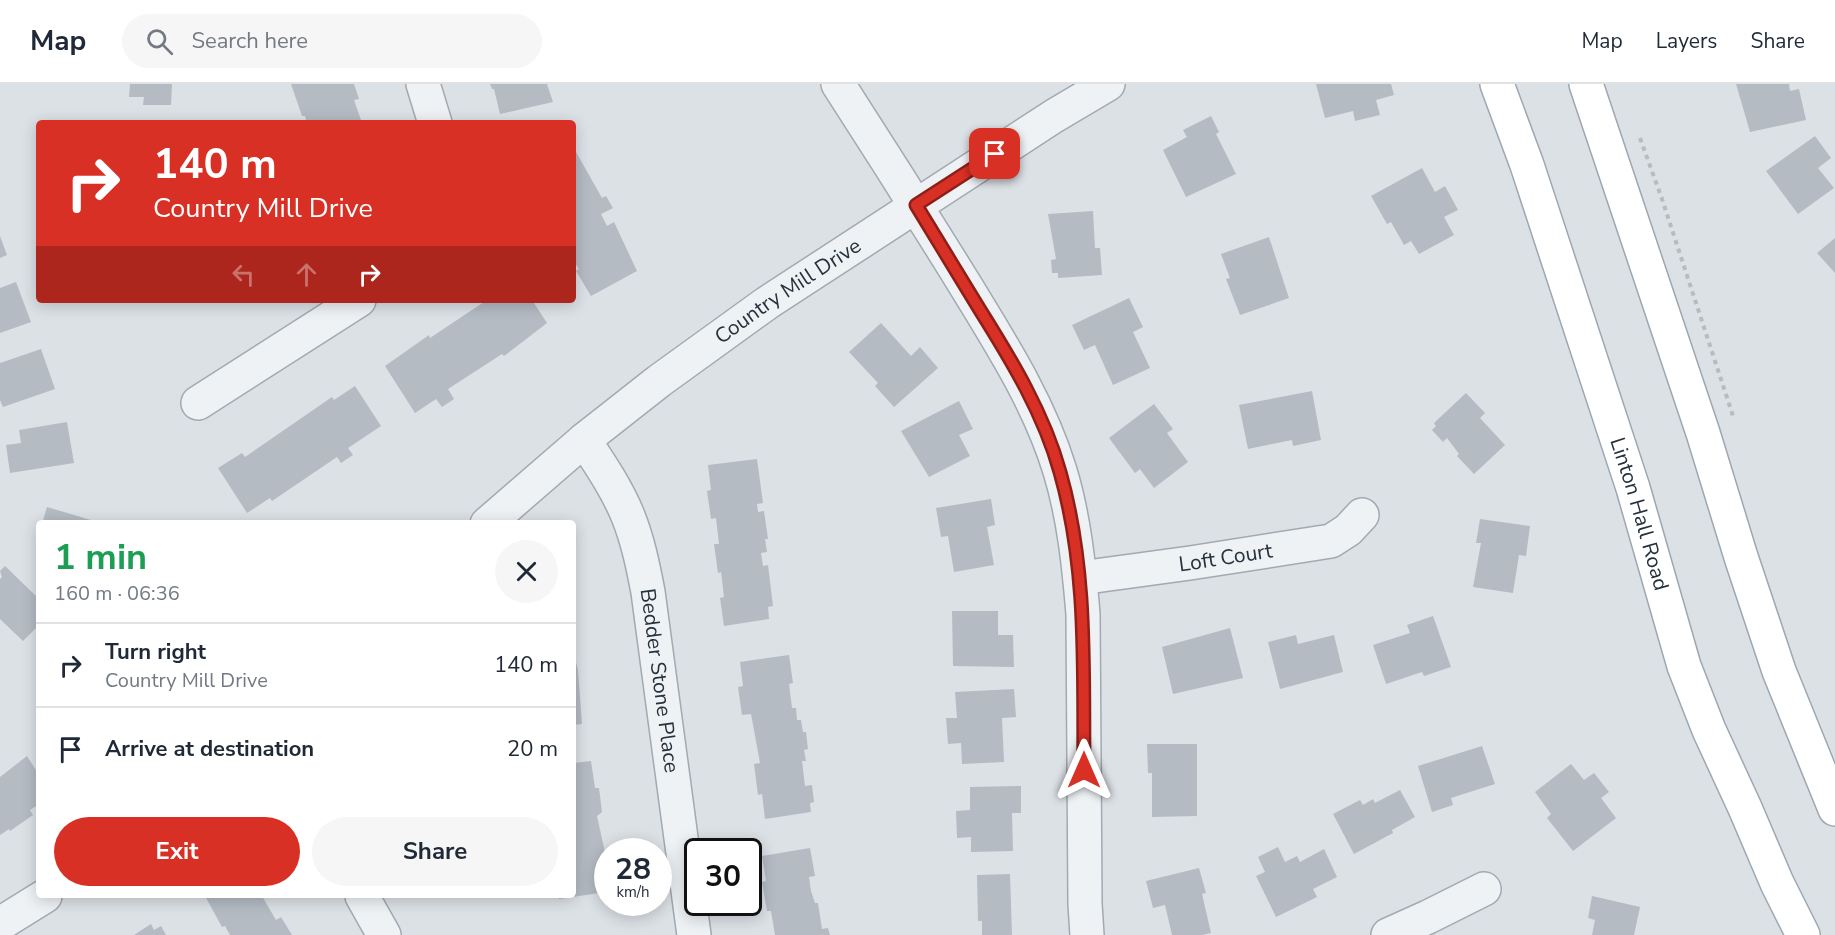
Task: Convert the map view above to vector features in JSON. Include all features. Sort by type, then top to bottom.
[{"type":"main road","name":"Linton Hall Road","points":[[1497,84],[1527,165],[1633,488],[1684,666],[1709,730],[1777,883],[1803,935]]},
{"type":"main road","points":[[1586,84],[1707,444],[1741,558],[1779,670],[1835,809]]},
{"type":"street","points":[[423,84],[434,120]]},
{"type":"street","points":[[838,84],[1005,350],[1034,402],[1060,471],[1072,521],[1083,614],[1087,935]]},
{"type":"street","name":"Country Mill Drive","points":[[492,520],[584,440],[659,381],[767,303],[1054,116],[1108,84]]},
{"type":"street","points":[[198,403],[355,303]]},
{"type":"street","name":"Bedder Stone Place","points":[[584,440],[612,484],[628,516],[642,558],[694,935]]},
{"type":"street","name":"Loft Court","points":[[1080,578],[1331,541],[1348,530],[1362,515]]},
{"type":"street","points":[[1388,935],[1484,889]]},
{"type":"street","points":[[0,924],[42,898]]},
{"type":"street","points":[[363,898],[384,935]]},
{"type":"building","points":[[130,84],[172,84],[171,105],[143,105],[144,97],[129,97]]},
{"type":"building","points":[[291,84],[354,84],[359,99],[354,100],[361,120],[306,120],[305,116],[302,116]]},
{"type":"building","points":[[490,84],[547,84],[553,102],[500,114],[494,89]]},
{"type":"building","points":[[1316,84],[1391,84],[1394,95],[1376,100],[1380,115],[1355,121],[1353,111],[1325,118]]},
{"type":"building","points":[[1736,84],[1789,84],[1790,91],[1799,89],[1806,120],[1750,132]]},
{"type":"building","points":[[1211,116],[1219,132],[1216,134],[1236,174],[1186,197],[1163,150],[1187,137],[1183,130]]},
{"type":"building","points":[[1815,136],[1831,158],[1818,168],[1834,188],[1798,214],[1766,171]]},
{"type":"building","points":[[576,152],[602,198],[606,196],[613,208],[601,214],[607,226],[614,222],[637,271],[591,296],[576,271],[579,269],[576,264]]},
{"type":"building","points":[[1422,168],[1435,192],[1445,186],[1458,210],[1444,217],[1454,235],[1419,254],[1411,241],[1404,245],[1391,222],[1387,224],[1371,196]]},
{"type":"building","points":[[1093,211],[1095,248],[1100,248],[1102,275],[1058,278],[1058,273],[1052,273],[1051,260],[1056,259],[1048,214]]},
{"type":"building","points":[[0,236],[7,255],[0,258]]},
{"type":"building","points":[[1269,237],[1289,298],[1240,315],[1226,279],[1230,278],[1221,254]]},
{"type":"building","points":[[1835,238],[1835,273],[1817,253]]},
{"type":"building","points":[[16,282],[31,322],[0,333],[0,288]]},
{"type":"building","points":[[1129,298],[1143,327],[1133,332],[1150,368],[1113,385],[1095,345],[1084,350],[1072,325]]},
{"type":"building","points":[[482,303],[534,303],[547,323],[504,356],[502,354],[448,389],[454,399],[442,407],[436,399],[415,413],[385,366],[429,335],[430,338]]},
{"type":"building","points":[[881,323],[911,356],[920,347],[938,368],[894,407],[875,386],[878,383],[849,352]]},
{"type":"building","points":[[41,349],[55,389],[3,407],[0,400],[0,363]]},
{"type":"building","points":[[355,386],[381,426],[348,448],[353,455],[341,463],[337,457],[272,501],[270,498],[247,513],[218,468],[242,453],[245,457],[332,397],[334,400]]},
{"type":"building","points":[[1312,391],[1321,440],[1293,446],[1292,440],[1248,449],[1239,405]]},
{"type":"building","points":[[1466,393],[1485,413],[1480,418],[1505,445],[1474,474],[1457,456],[1459,454],[1447,438],[1443,442],[1432,430],[1436,426],[1434,423]]},
{"type":"building","points":[[959,401],[973,429],[959,435],[970,456],[929,477],[901,431]]},
{"type":"building","points":[[1154,404],[1173,429],[1167,433],[1188,462],[1154,488],[1140,469],[1135,473],[1109,438]]},
{"type":"building","points":[[67,422],[74,463],[10,473],[6,445],[21,443],[19,430]]},
{"type":"building","points":[[757,459],[763,503],[757,504],[758,512],[764,511],[768,539],[765,539],[767,552],[761,553],[763,566],[768,565],[773,606],[768,607],[769,619],[724,626],[720,598],[724,597],[721,572],[718,573],[714,544],[719,544],[716,518],[711,519],[707,491],[711,490],[708,465]]},
{"type":"building","points":[[991,499],[995,525],[987,527],[994,565],[954,572],[948,536],[941,537],[936,508]]},
{"type":"building","points":[[47,507],[91,520],[43,520]]},
{"type":"building","points":[[1480,519],[1530,526],[1526,556],[1519,555],[1513,593],[1473,587],[1481,543],[1476,543]]},
{"type":"building","points":[[5,566],[36,596],[36,628],[23,641],[0,619],[0,579],[2,577],[0,571]]},
{"type":"building","points":[[952,611],[998,611],[998,635],[1013,635],[1014,667],[953,666]]},
{"type":"building","points":[[1433,616],[1451,667],[1424,676],[1422,672],[1386,684],[1373,645],[1410,633],[1407,625]]},
{"type":"building","points":[[1230,628],[1243,678],[1173,694],[1162,647]]},
{"type":"building","points":[[1296,635],[1298,644],[1334,635],[1343,672],[1280,689],[1268,642]]},
{"type":"building","points":[[789,655],[793,683],[789,684],[792,708],[796,708],[797,720],[801,720],[803,732],[806,732],[808,749],[804,750],[806,761],[802,761],[805,786],[812,785],[814,802],[810,803],[811,812],[765,819],[762,794],[758,795],[754,764],[760,763],[751,714],[742,715],[738,687],[743,686],[740,662]]},
{"type":"building","points":[[576,662],[578,670],[582,724],[576,725]]},
{"type":"building","points":[[1014,689],[1016,717],[1002,718],[1004,762],[962,764],[961,743],[948,744],[946,718],[957,718],[955,692]]},
{"type":"building","points":[[1147,744],[1197,744],[1197,816],[1152,817],[1152,773],[1148,773]]},
{"type":"building","points":[[1482,746],[1495,784],[1451,798],[1453,805],[1432,812],[1418,766]]},
{"type":"building","points":[[27,756],[36,770],[36,806],[30,810],[33,815],[0,835],[0,777]]},
{"type":"building","points":[[591,761],[595,788],[599,788],[602,812],[597,816],[602,838],[594,838],[594,894],[576,896],[576,763]]},
{"type":"building","points":[[1571,764],[1584,780],[1594,773],[1609,792],[1601,798],[1616,818],[1573,851],[1547,818],[1551,814],[1535,792]]},
{"type":"building","points":[[1021,786],[1021,813],[1012,813],[1013,851],[971,852],[971,837],[957,838],[956,811],[970,810],[970,787]]},
{"type":"building","points":[[1400,790],[1415,817],[1392,830],[1393,833],[1354,854],[1333,814],[1360,800],[1363,805],[1373,799],[1375,803]]},
{"type":"building","points":[[1278,847],[1285,862],[1297,856],[1300,862],[1324,849],[1337,877],[1313,889],[1317,897],[1276,917],[1256,876],[1265,872],[1258,857]]},
{"type":"building","points":[[810,848],[815,876],[809,877],[811,891],[815,903],[818,903],[822,929],[828,928],[830,935],[775,935],[771,911],[767,911],[762,882],[766,881],[762,856]]},
{"type":"building","points":[[1199,868],[1206,893],[1202,894],[1211,933],[1172,935],[1165,905],[1153,908],[1146,881]]},
{"type":"building","points":[[1010,874],[1012,935],[982,935],[982,921],[978,921],[977,875]]},
{"type":"building","points":[[1592,896],[1640,907],[1634,935],[1592,935],[1595,920],[1588,918]]},
{"type":"building","points":[[206,898],[263,898],[276,920],[281,917],[292,935],[230,935],[225,926],[222,927]]},
{"type":"building","points":[[151,924],[154,930],[161,926],[166,935],[134,935]]},
{"type":"route","points":[[995,154],[916,205],[1005,350],[1034,402],[1060,471],[1072,521],[1083,614],[1084,770]]}]
